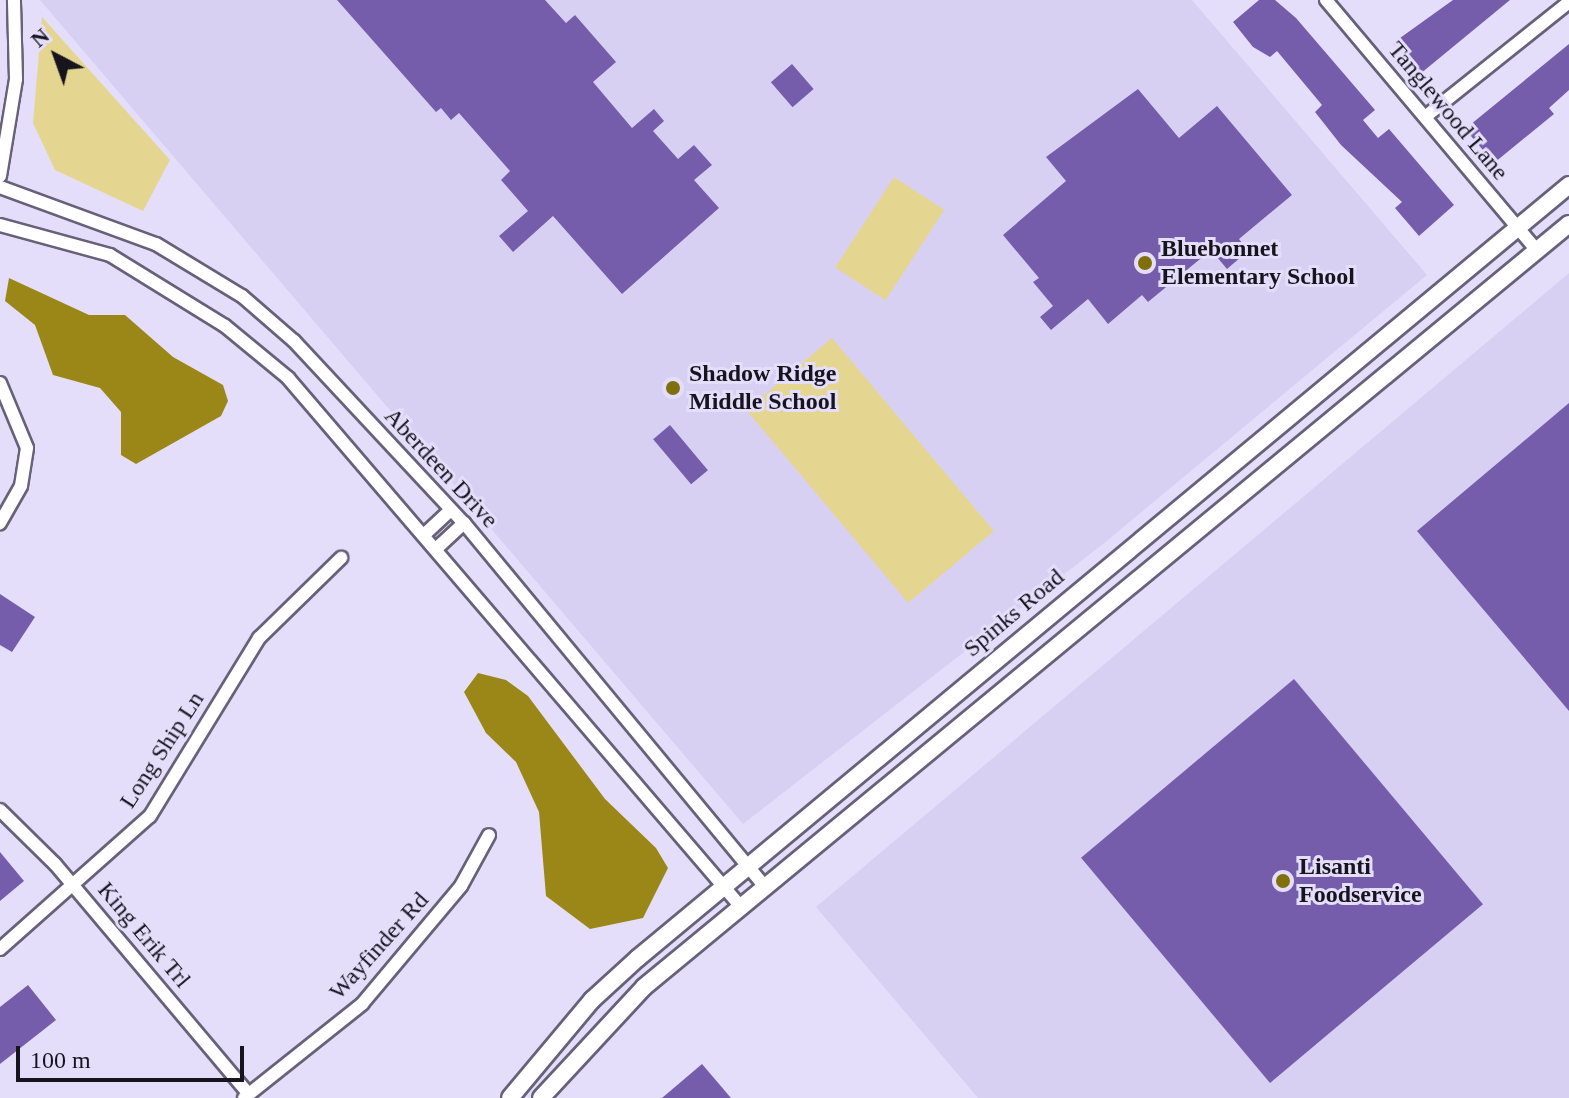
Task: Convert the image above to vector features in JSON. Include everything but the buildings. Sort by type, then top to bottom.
[{"type":"main road","name":"Spinks Road","points":[[510,1098],[592,1000],[723,886],[1569,185]]},
{"type":"main road","points":[[541,1098],[613,1015],[1569,224]]},
{"type":"main road","points":[[1312,398],[1331,421]]},
{"type":"main road","points":[[1112,564],[1131,587]]},
{"type":"street","points":[[0,176],[16,79],[14,0]]},
{"type":"street","name":"Tanglewood Lane","points":[[1326,0],[1537,251]]},
{"type":"street","points":[[1425,117],[1569,2]]},
{"type":"street","name":"Aberdeen Drive","points":[[0,187],[156,244],[242,296],[294,341],[464,523],[766,888]]},
{"type":"street","points":[[0,225],[110,255],[225,326],[288,378],[426,533],[742,908]]},
{"type":"street","points":[[0,383],[27,448],[21,486],[0,523]]},
{"type":"street","points":[[426,533],[450,511]]},
{"type":"street","points":[[437,548],[464,523]]},
{"type":"street","name":"Long Ship Ln","points":[[0,949],[75,888],[150,816],[259,638],[341,558]]},
{"type":"street","name":"King Erik Trl","points":[[0,810],[75,888],[246,1096]]},
{"type":"street","name":"Wayfinder Rd","points":[[246,1096],[362,1004],[461,886],[489,835]]},
{"type":"shaded area","name":"Shadow Ridge Middle School","points":[[40,0],[1192,0],[1427,275],[1103,544],[743,824]]},
{"type":"shaded area","points":[[42,17],[170,160],[143,211],[55,170],[33,123]]},
{"type":"shaded area","points":[[894,177],[944,210],[885,300],[835,268]]},
{"type":"shaded area","points":[[1569,273],[1569,1098],[978,1098],[816,907]]},
{"type":"shaded area","points":[[9,278],[89,315],[125,315],[173,357],[223,385],[228,401],[221,416],[136,464],[121,455],[121,412],[100,388],[53,375],[35,325],[5,301]]},
{"type":"shaded area","points":[[832,338],[994,531],[908,603],[746,410]]},
{"type":"shaded area","points":[[478,673],[506,680],[528,696],[605,799],[656,848],[668,868],[643,918],[590,929],[546,896],[539,812],[516,762],[486,733],[464,692]]},
{"type":"place","name":"Bluebonnet Elementary School","points":[[1145,263]]},
{"type":"place","name":"Shadow Ridge Middle School","points":[[673,388]]},
{"type":"place","name":"Lisanti Foodservice","points":[[1283,881]]}]
